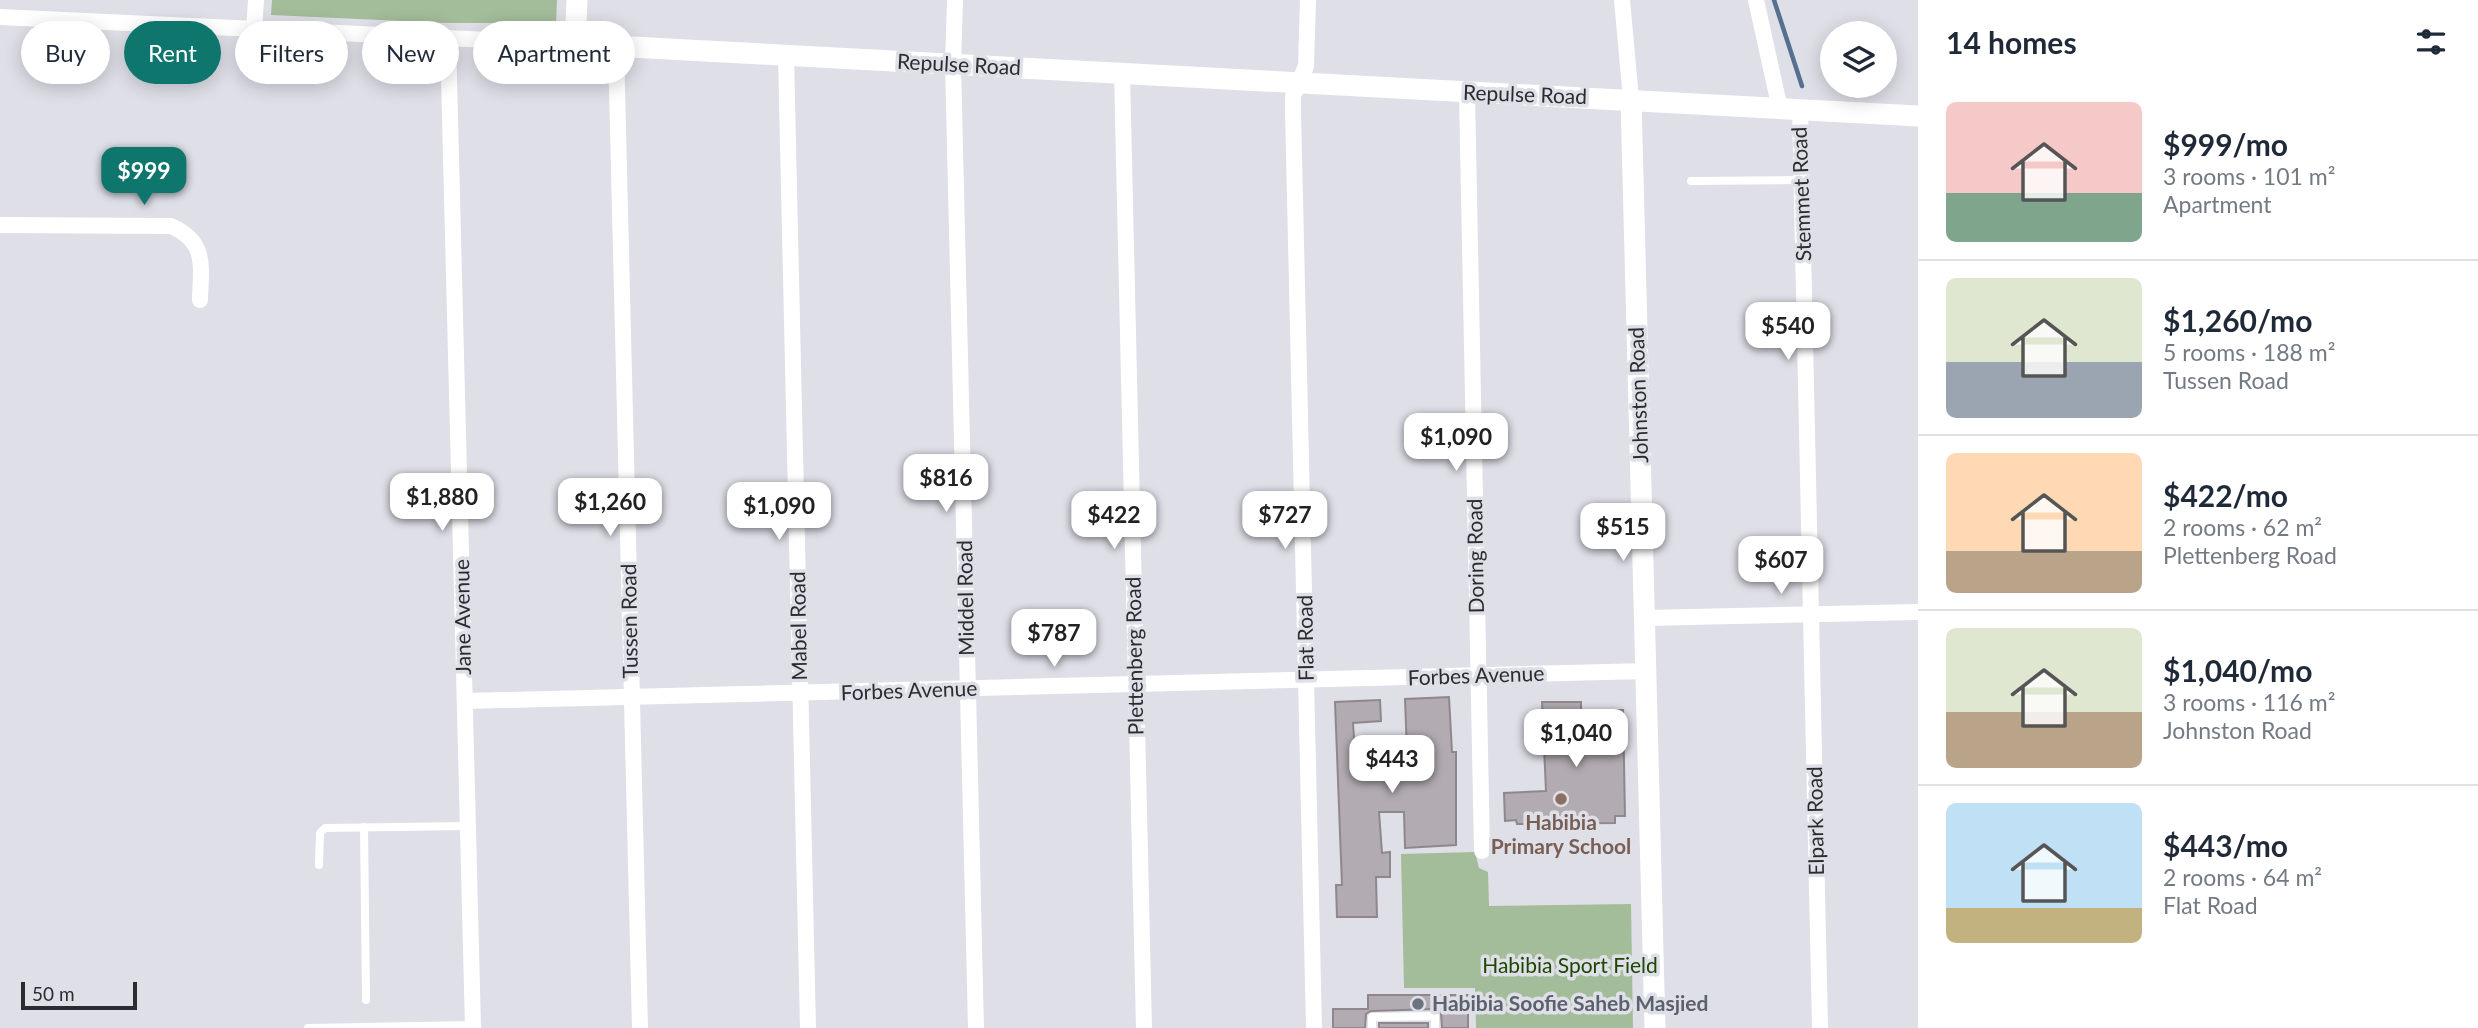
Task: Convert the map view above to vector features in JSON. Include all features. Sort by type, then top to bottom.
[{"type":"street","points":[[255,21],[256,0]]},
{"type":"street","points":[[576,21],[577,0]]},
{"type":"street","name":"Middel Road","points":[[955,0],[953,64],[976,1028]]},
{"type":"street","name":"Flat Road","points":[[1308,0],[1306,66],[1293,96],[1293,111],[1314,1028]]},
{"type":"street","points":[[1622,0],[1631,99]]},
{"type":"street","name":"Stemmet Road","points":[[1756,0],[1790,110],[1802,180],[1812,613]]},
{"type":"street","name":"Repulse Road","points":[[0,17],[235,29]]},
{"type":"street","name":"Repulse Road","points":[[635,48],[1918,116]]},
{"type":"street","name":"Mabel Road","points":[[786,56],[808,1028]]},
{"type":"street","name":"Plettenberg Road","points":[[1122,73],[1144,1028]]},
{"type":"street","name":"Jane Avenue","points":[[449,84],[473,1027]]},
{"type":"street","name":"Tussen Road","points":[[617,84],[640,1028]]},
{"type":"street","name":"Doring Road","points":[[1467,94],[1482,851]]},
{"type":"street","name":"Johnston Road","points":[[1631,99],[1655,1028]]},
{"type":"street","points":[[0,225],[171,226],[187,233],[197,246],[201,261],[200,300]]},
{"type":"street","points":[[1646,618],[1918,612]]},
{"type":"street","name":"Elpark Road","points":[[1812,613],[1820,1028]]},
{"type":"street","name":"Forbes Avenue","points":[[465,701],[800,695],[1647,671]]},
{"type":"lane","points":[[1691,181],[1802,180]]},
{"type":"lane","points":[[319,865],[323,829],[468,825]]},
{"type":"lane","points":[[364,827],[366,1000]]},
{"type":"lane","points":[[1372,1028],[1372,1017],[1436,1016],[1435,1028]]},
{"type":"lane","points":[[308,1028],[473,1027]]},
{"type":"green space","points":[[272,0],[557,0],[556,21],[459,23],[271,15]]},
{"type":"green space","name":"Habibia Sport Field","points":[[1475,852],[1479,868],[1488,872],[1489,906],[1631,904],[1633,1028],[1476,1028],[1475,988],[1404,988],[1401,854]]},
{"type":"building","points":[[1449,697],[1452,752],[1456,752],[1456,845],[1405,848],[1404,812],[1379,812],[1382,853],[1390,852],[1390,877],[1376,877],[1377,917],[1337,917],[1336,885],[1342,885],[1335,702],[1380,700],[1381,721],[1353,723],[1355,753],[1407,752],[1405,699]]},
{"type":"building","points":[[1542,702],[1581,702],[1581,711],[1623,710],[1625,816],[1615,816],[1615,823],[1517,824],[1516,820],[1505,821],[1504,793],[1546,791]]},
{"type":"building","name":"Habibia Soofie Saheb Masjied","points":[[1368,995],[1468,995],[1468,1028],[1442,1028],[1441,1013],[1435,1009],[1371,1011],[1366,1014],[1365,1028],[1333,1028],[1333,1009],[1368,1009]]},
{"type":"building","points":[[1379,1023],[1428,1023],[1428,1028],[1379,1028]]},
{"type":"waterway","points":[[1774,0],[1802,86]]},
{"type":"place","name":"Habibia Primary School","points":[[1561,799]]},
{"type":"place","name":"Habibia Soofie Saheb Masjied","points":[[1418,1004]]}]
